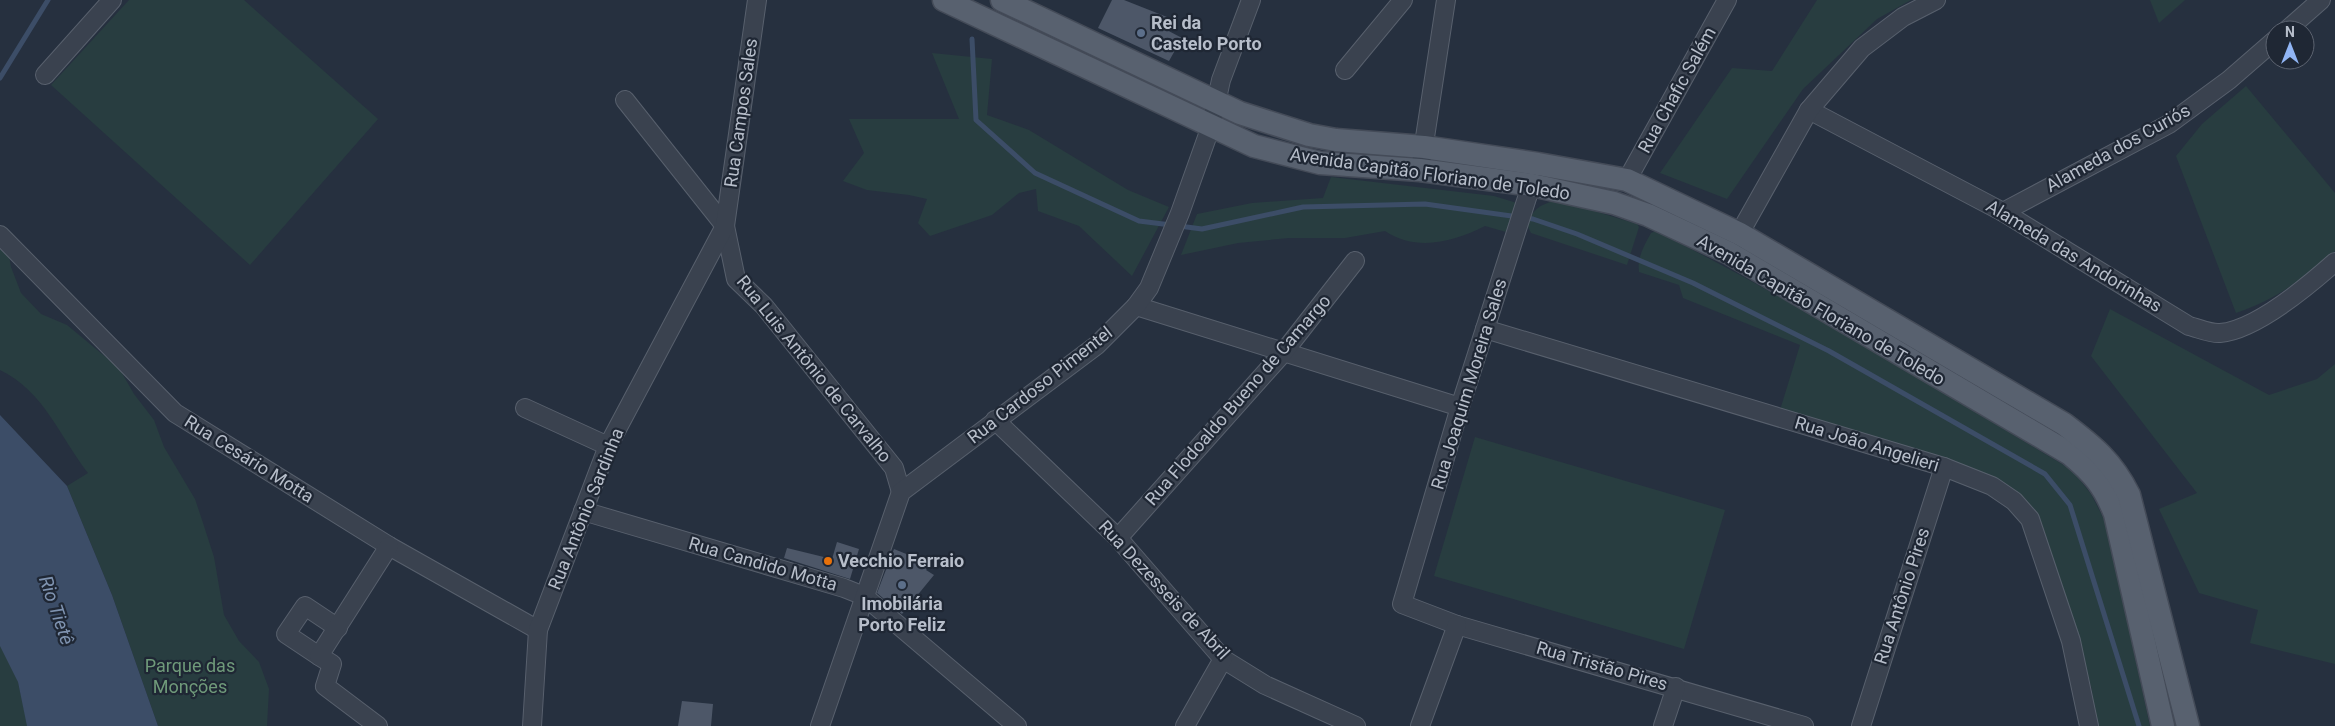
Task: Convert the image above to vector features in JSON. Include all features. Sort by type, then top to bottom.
[{"type":"main road","name":"Avenida Capitão Floriano de Toledo","points":[[1002,0],[1240,113],[1308,135],[1336,140],[1424,147],[1532,184],[1614,203],[1648,215],[1729,254],[2070,454],[2090,471],[2106,491],[2115,514],[2163,726]]},
{"type":"main road","name":"Avenida Capitão Floriano de Toledo","points":[[949,2],[1254,146],[1300,159],[1420,170],[1532,184],[1627,180],[1740,234],[2064,424],[2097,449],[2118,472],[2129,495],[2188,726]]},
{"type":"main road","points":[[1059,54],[1072,33]]},
{"type":"street","points":[[44,76],[112,0]]},
{"type":"street","name":"Rua Campos Sales","points":[[725,226],[757,0]]},
{"type":"street","name":"Rua Cardoso Pimentel","points":[[901,492],[1097,345],[1136,306],[1149,288],[1180,213],[1210,126],[1215,101],[1251,0]]},
{"type":"street","points":[[1345,70],[1403,0]]},
{"type":"street","points":[[1420,170],[1446,0]]},
{"type":"street","name":"Rua Chafic Salém","points":[[1627,180],[1726,0]]},
{"type":"street","points":[[1729,254],[1809,110],[1862,48],[1903,18],[1936,0]]},
{"type":"street","points":[[2298,20],[2321,0]]},
{"type":"street","name":"Alameda dos Curiós","points":[[2003,212],[2169,124],[2230,80],[2265,49]]},
{"type":"street","name":"Rua Luis Antônio de Carvalho","points":[[625,100],[725,226],[736,278],[764,306],[894,468],[901,492]]},
{"type":"street","name":"Alameda das Andorinhas","points":[[1809,110],[2003,212],[2189,326],[2219,334],[2250,323],[2305,289],[2335,262]]},
{"type":"street","name":"Rua Joaquim Moreira Sales","points":[[1402,604],[1460,407],[1532,184]]},
{"type":"street","name":"Rua Antônio Sardinha","points":[[532,726],[538,630],[608,446],[725,226]]},
{"type":"street","name":"Rua Cesário Motta","points":[[0,235],[141,381],[175,413],[390,546],[538,630]]},
{"type":"street","name":"Rua Flodoaldo Bueno de Camargo","points":[[1118,538],[1283,353],[1355,261]]},
{"type":"street","points":[[1136,306],[1460,407]]},
{"type":"street","name":"Rua João Angelieri","points":[[1485,329],[1944,467],[1992,486],[2014,500],[2030,520],[2071,641],[2089,726]]},
{"type":"street","points":[[525,408],[608,446]]},
{"type":"street","name":"Rua Dezesseis de Abril","points":[[995,420],[1118,538],[1223,659],[1266,685],[1356,726]]},
{"type":"street","name":"Rua Antônio Pires","points":[[1861,726],[1944,467]]},
{"type":"street","points":[[820,726],[901,492]]},
{"type":"street","name":"Rua Candido Motta","points":[[583,511],[844,588],[864,596],[1017,726]]},
{"type":"street","points":[[320,656],[390,546]]},
{"type":"street","name":"Rua Tristão Pires","points":[[1402,604],[1458,626],[1676,687],[1804,726]]},
{"type":"street","points":[[338,628],[305,606],[286,634],[332,664],[325,686],[378,726]]},
{"type":"street","points":[[1420,726],[1458,626]]},
{"type":"street","points":[[1186,726],[1223,659]]},
{"type":"street","points":[[1663,726],[1676,687]]},
{"type":"green space","points":[[129,0],[244,0],[378,119],[250,265],[51,85]]},
{"type":"green space","points":[[1817,0],[1911,0],[1877,19],[1803,89],[1727,199],[1660,173],[1732,68],[1772,71]]},
{"type":"green space","points":[[2150,0],[2185,0],[2159,23]]},
{"type":"green space","points":[[932,53],[992,59],[987,115],[1029,130],[1128,190],[1169,207],[1132,276],[1079,226],[1038,211],[1036,189],[1019,193],[992,215],[930,236],[918,223],[927,199],[867,190],[843,181],[864,153],[849,119],[959,119]]},
{"type":"green space","points":[[2246,86],[2335,193],[2335,251],[2312,271],[2277,295],[2236,313],[2176,156],[2202,124]]},
{"type":"green space","points":[[1331,177],[1494,196],[1517,203],[1506,232],[1485,226],[1448,240],[1422,243],[1397,237],[1385,231],[1345,238],[1289,238],[1238,243],[1181,255],[1197,214],[1252,203],[1323,198]]},
{"type":"green space","points":[[1558,200],[1637,224],[1639,227],[1627,265],[1531,233],[1527,225],[1532,214],[1542,205]]},
{"type":"green space","name":"Parque das Monções","points":[[0,230],[6,240],[11,267],[21,293],[41,314],[67,325],[119,368],[134,394],[154,420],[164,447],[195,499],[214,557],[224,615],[239,641],[259,662],[269,689],[267,726],[158,726],[112,595],[67,486],[88,473],[40,402],[15,379],[0,370]]},
{"type":"green space","points":[[1656,231],[1762,287],[1918,377],[2072,470],[2091,494],[2106,523],[2150,726],[2095,726],[2092,690],[2061,582],[2040,519],[2022,497],[1985,475],[1780,410],[1800,345],[1683,298],[1679,285],[1639,272],[1639,261],[1642,252],[1651,233]]},
{"type":"green space","points":[[2110,309],[2269,395],[2317,379],[2335,364],[2335,664],[2250,643],[2258,610],[2199,593],[2159,509],[2197,493],[2091,356]]},
{"type":"green space","points":[[1475,437],[1725,510],[1684,649],[1434,576]]},
{"type":"green space","points":[[0,635],[11,651],[28,726],[0,726]]},
{"type":"water","name":"Rio Tietê","points":[[0,415],[67,486],[112,595],[158,726],[27,726],[18,682],[0,646]]},
{"type":"building","name":"Rei da Castelo Porto","points":[[1112,0],[1124,0],[1167,17],[1163,28],[1182,38],[1169,61],[1098,28]]},
{"type":"building","name":"Vecchio Ferraio","points":[[837,542],[859,549],[850,579],[784,558],[787,548],[832,559]]},
{"type":"building","name":"Imobilária Porto Feliz","points":[[894,549],[931,564],[926,570],[934,575],[902,614],[877,593]]},
{"type":"building","points":[[682,701],[713,704],[711,726],[678,726]]},
{"type":"waterway","points":[[0,78],[48,0]]},
{"type":"waterway","points":[[972,39],[976,120],[1035,173],[1139,221],[1171,225]]},
{"type":"waterway","points":[[1179,226],[1202,229],[1303,207],[1425,204],[1533,219],[1577,234],[1693,283],[1829,351],[2045,474],[2070,505],[2139,726]]},
{"type":"place","name":"Rei da Castelo Porto","points":[[1141,33]]},
{"type":"place","name":"Vecchio Ferraio","points":[[828,561]]},
{"type":"place","name":"Imobilária Porto Feliz","points":[[902,585]]}]
